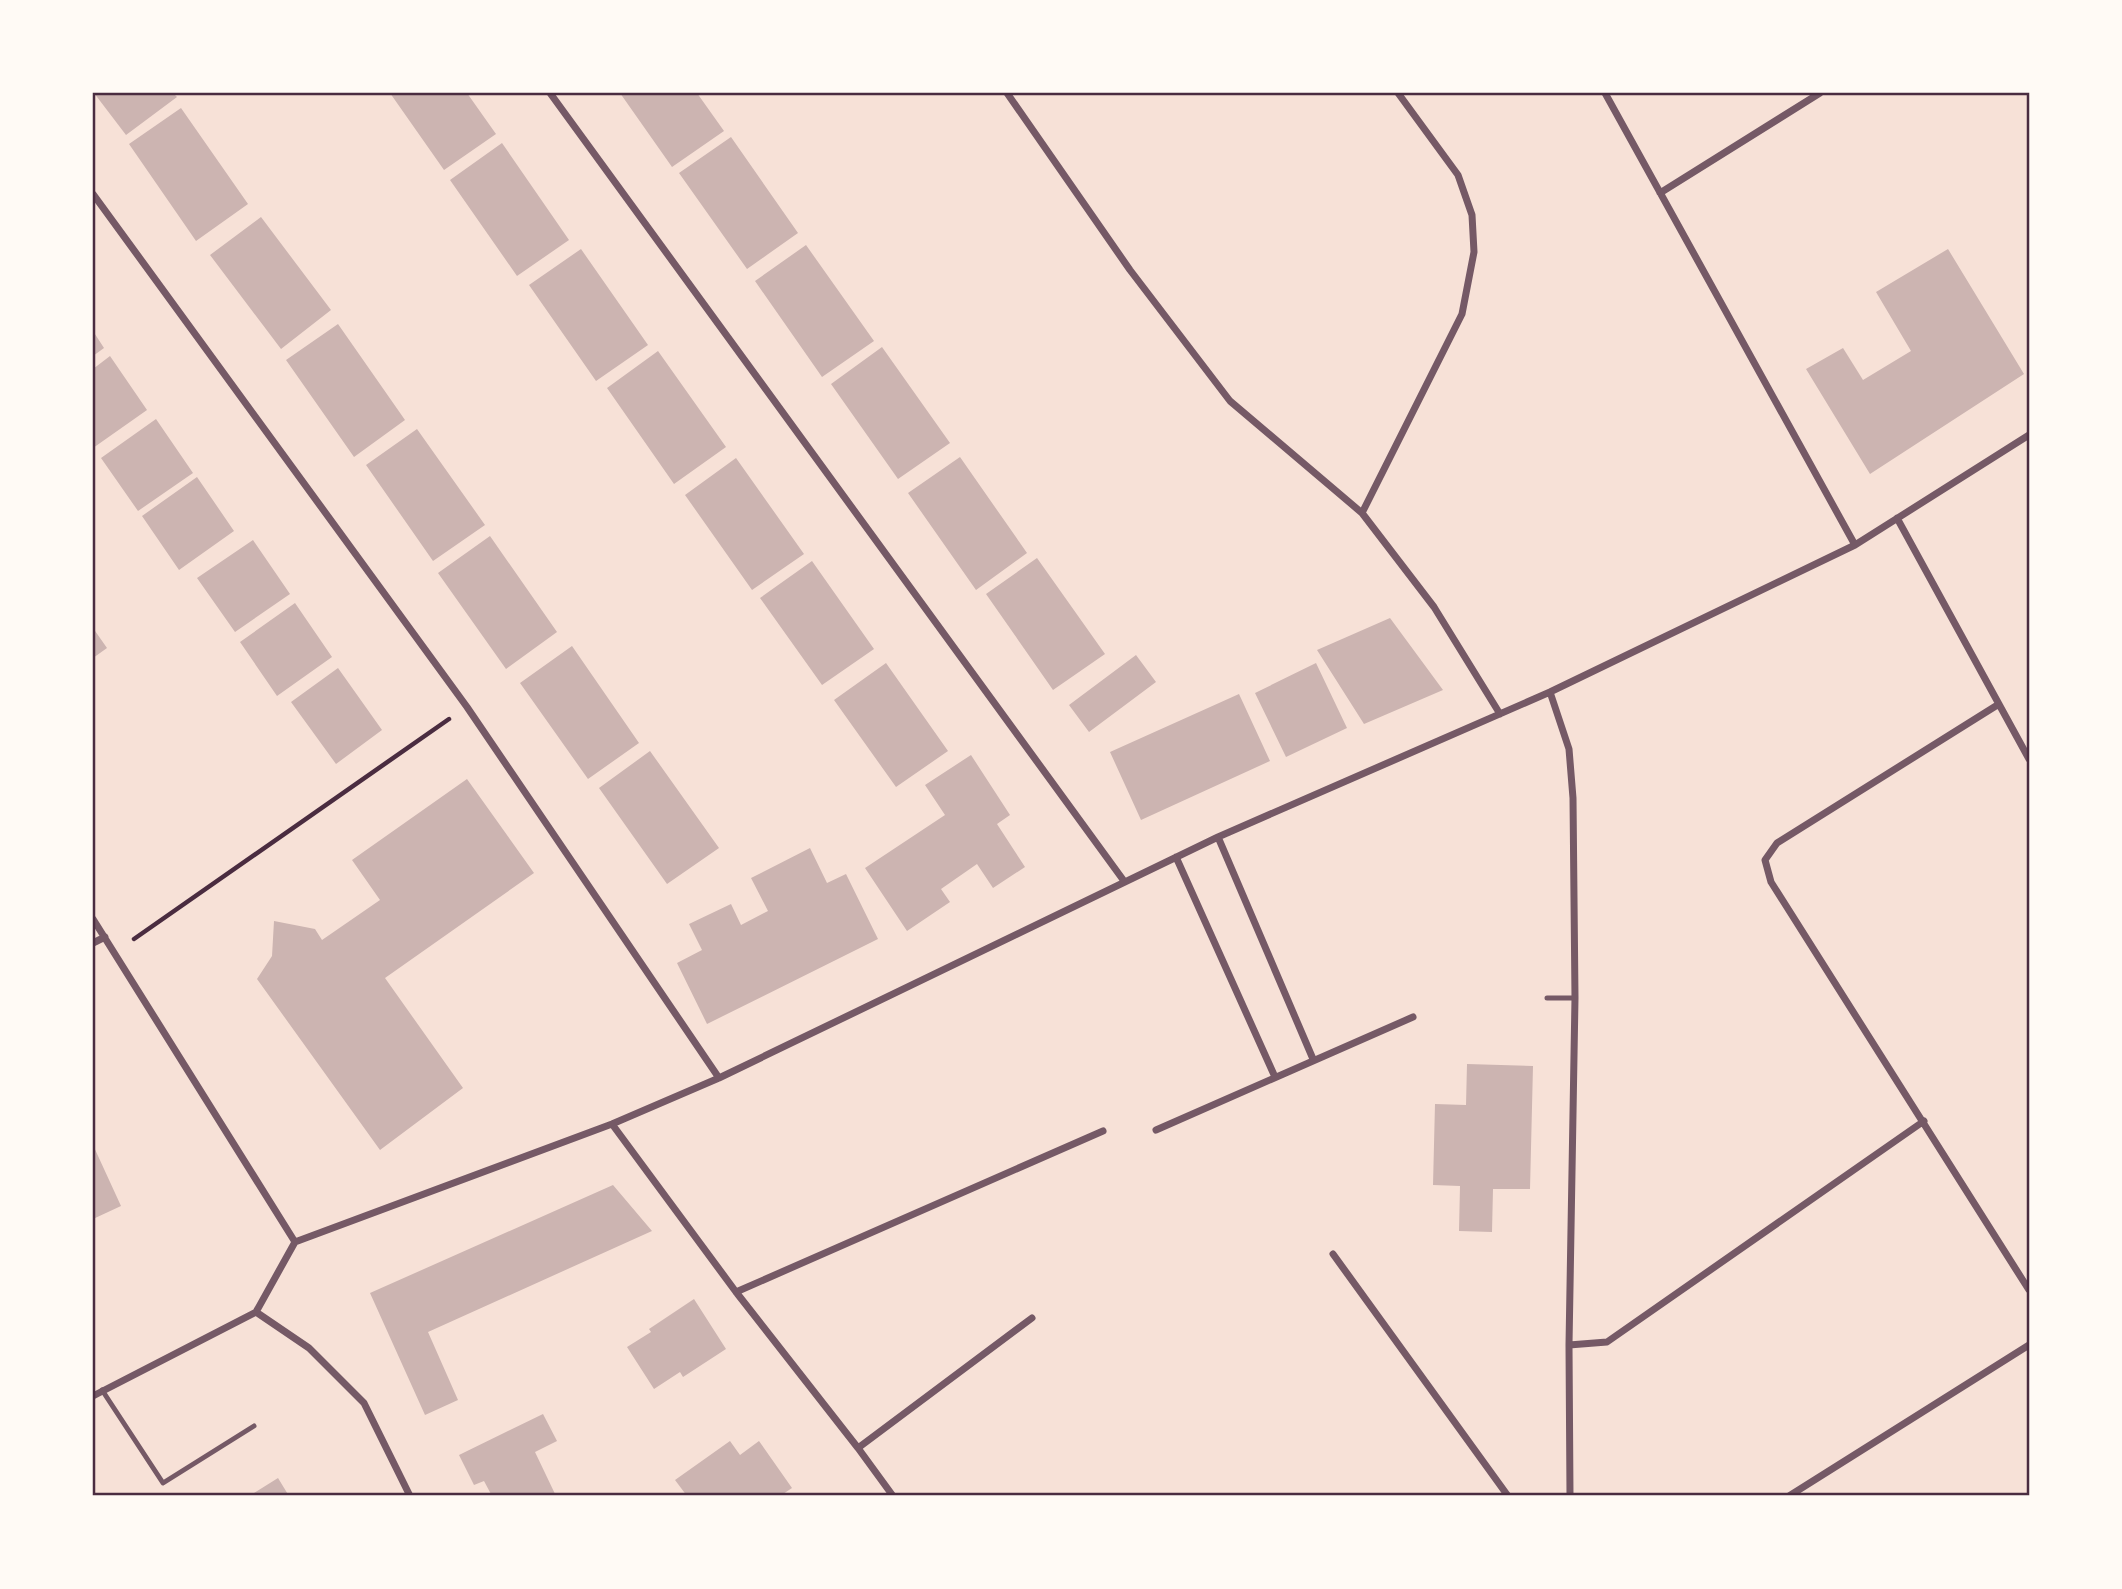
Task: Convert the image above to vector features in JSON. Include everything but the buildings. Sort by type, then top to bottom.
[{"type":"street","points":[[550,93],[1124,881]]},
{"type":"street","points":[[1007,93],[1130,270],[1230,401],[1362,513],[1434,607],[1500,714]]},
{"type":"street","points":[[1362,513],[1462,314],[1474,252],[1472,215],[1458,175],[1398,93]]},
{"type":"street","points":[[1605,93],[1855,545]]},
{"type":"street","points":[[1660,193],[1820,93]]},
{"type":"street","points":[[93,194],[467,707],[719,1078]]},
{"type":"street","points":[[93,1396],[256,1312],[295,1242],[612,1124],[719,1078],[1218,837],[1550,692],[1855,545],[2029,435]]},
{"type":"street","points":[[1897,518],[2029,760]]},
{"type":"street","points":[[1550,692],[1569,749],[1573,798],[1575,998],[1569,1345],[1570,1496]]},
{"type":"street","points":[[1999,704],[1777,843],[1765,860],[1771,882],[2029,1290]]},
{"type":"street","points":[[1218,837],[1313,1059]]},
{"type":"street","points":[[1176,857],[1275,1077]]},
{"type":"street","points":[[93,919],[295,1242]]},
{"type":"street","points":[[93,943],[105,937]]},
{"type":"street","points":[[1156,1130],[1413,1017]]},
{"type":"street","points":[[1569,1345],[1607,1342],[1924,1121]]},
{"type":"street","points":[[612,1124],[736,1292],[859,1448],[893,1496]]},
{"type":"street","points":[[736,1292],[1103,1131]]},
{"type":"street","points":[[1333,1254],[1508,1496]]},
{"type":"street","points":[[256,1312],[309,1348],[364,1403],[410,1496]]},
{"type":"street","points":[[859,1448],[1032,1318]]},
{"type":"street","points":[[1789,1496],[2029,1345]]},
{"type":"lane","points":[[1548,998],[1575,998]]},
{"type":"lane","points":[[102,1390],[163,1483],[254,1426]]},
{"type":"path","points":[[115,953],[467,707]]}]
